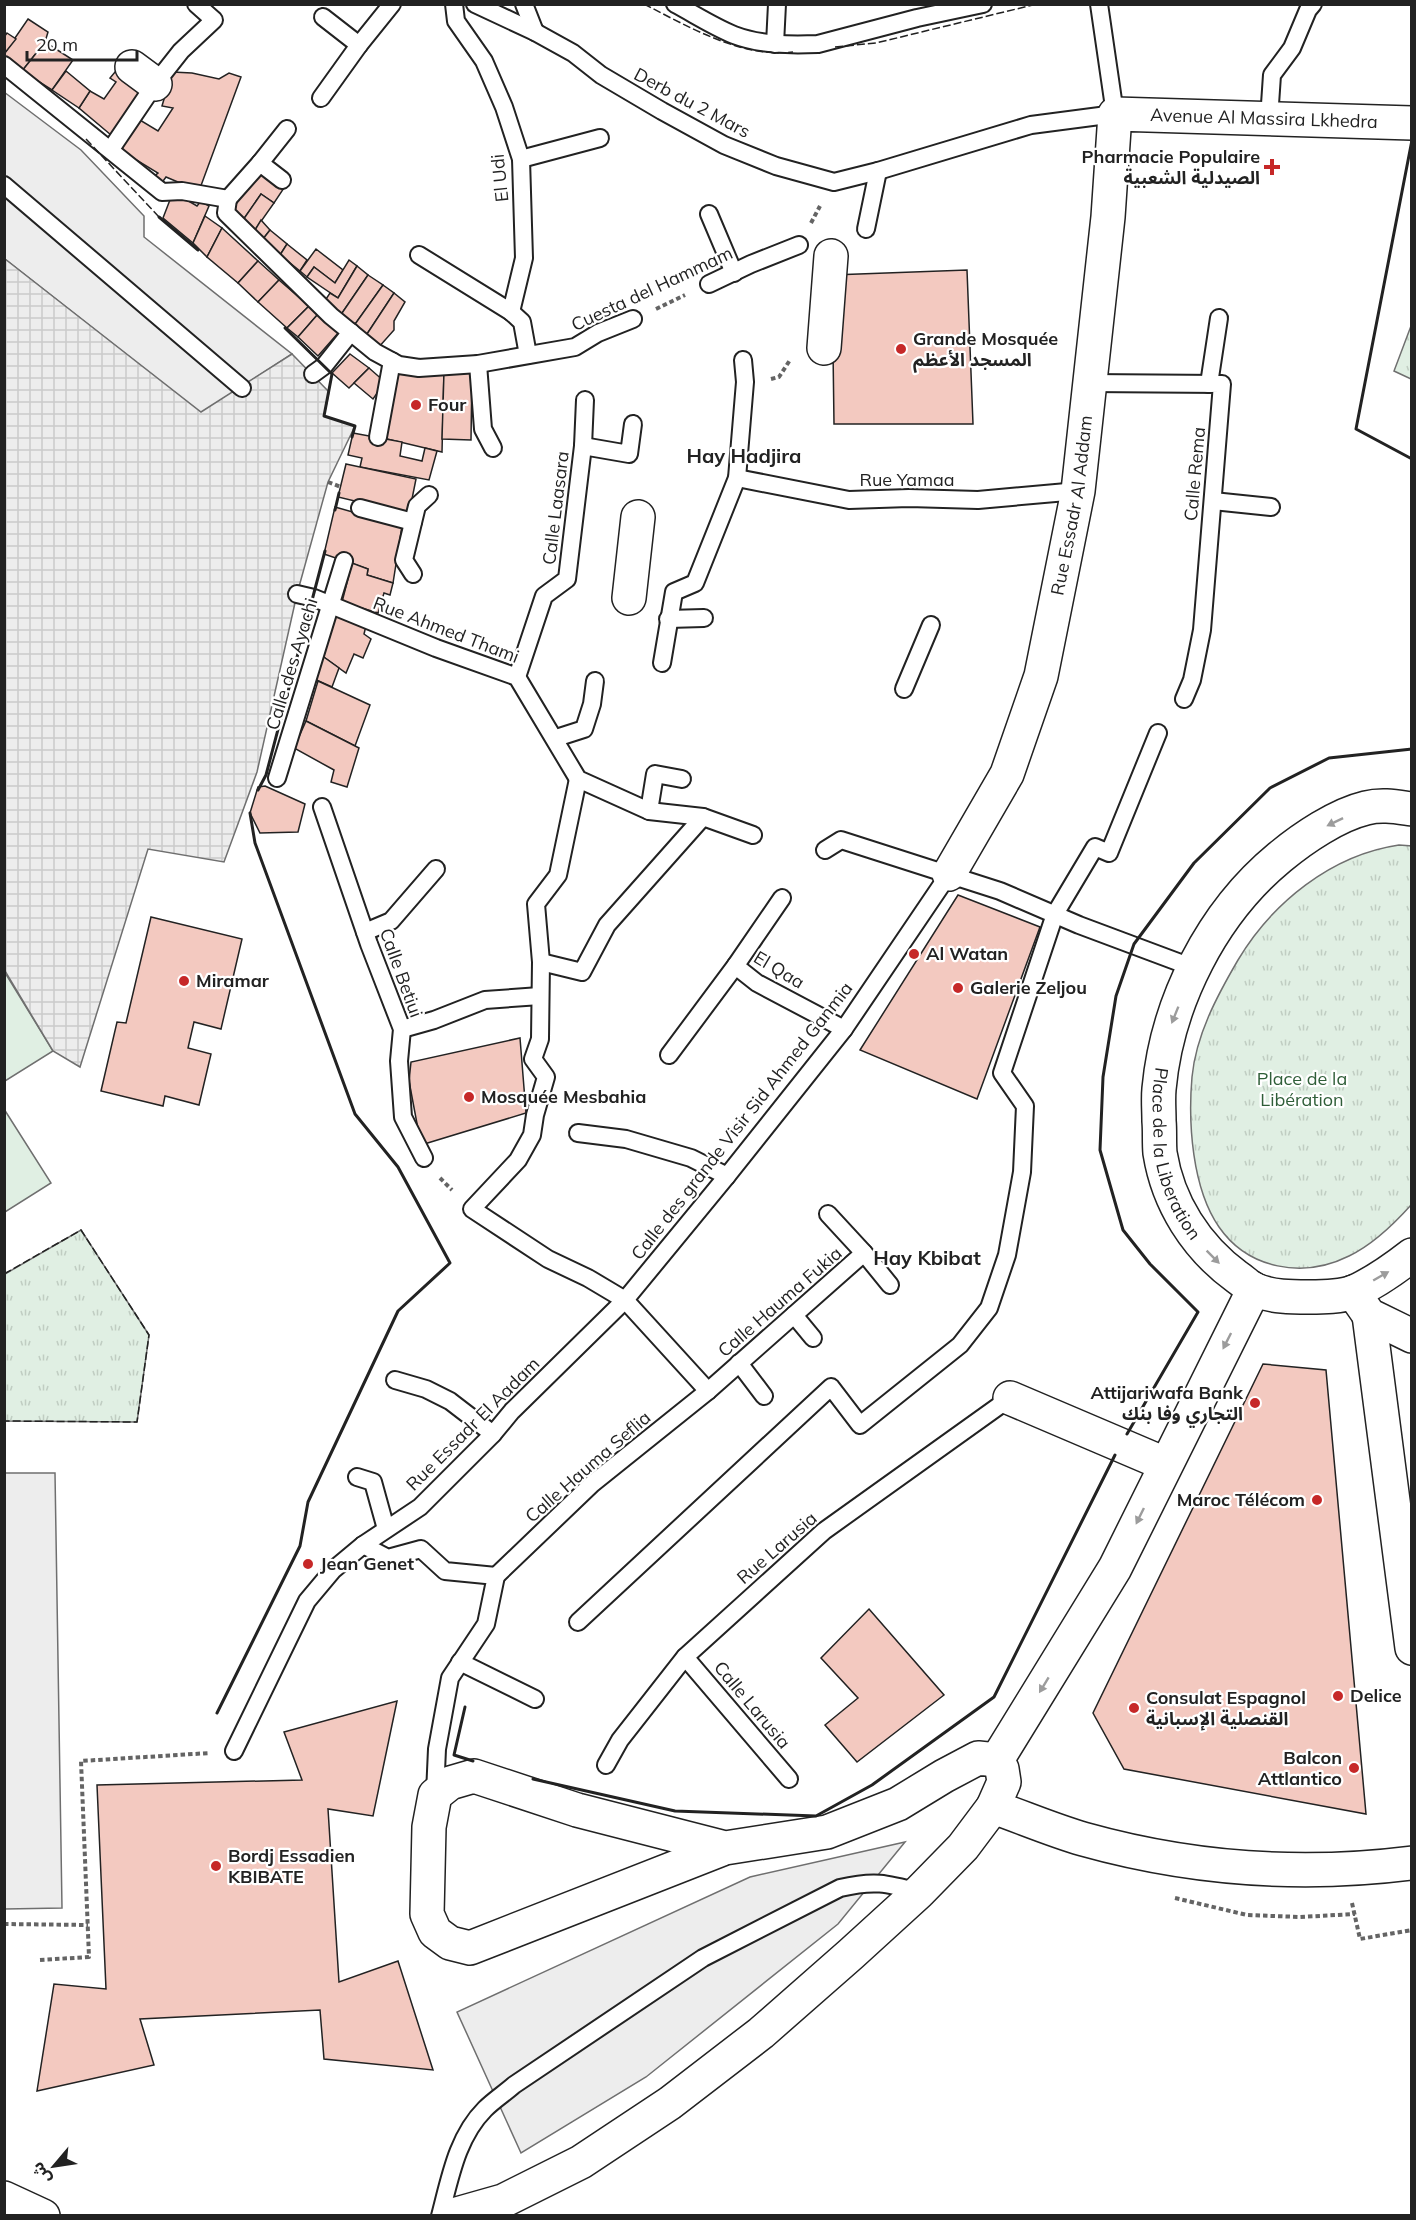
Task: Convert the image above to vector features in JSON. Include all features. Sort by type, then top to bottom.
[{"type":"street","name":"Avenue Al Massira Lkhedra","points":[[1115,114],[1412,123]]},
{"type":"street","name":"Rue Essadr Al Addam","points":[[948,874],[1007,774],[1041,676],[1078,491],[1088,382],[1108,218],[1115,114]]},
{"type":"street","points":[[824,348],[831,256]]},
{"type":"street","points":[[629,598],[638,517]]},
{"type":"street","name":"Place de la Liberation","points":[[1404,802],[1366,808],[1304,837],[1256,879],[1222,919],[1194,968],[1170,1026],[1158,1090],[1160,1152],[1168,1185],[1183,1220],[1203,1246],[1225,1268],[1254,1289],[1280,1297],[1330,1297],[1361,1303],[1412,1255]]},
{"type":"street","points":[[998,1760],[1115,1568],[1254,1289]]},
{"type":"street","points":[[1361,1303],[1412,1336]]},
{"type":"street","points":[[1361,1303],[1412,1648]]},
{"type":"street","points":[[1010,1398],[1165,1464]]},
{"type":"street","points":[[724,1848],[576,1810],[474,1776],[450,1783],[435,1795],[429,1827],[427,1914],[435,1932],[450,1943],[470,1948],[724,1848],[827,1832],[898,1804],[978,1758],[998,1760]]},
{"type":"street","points":[[450,2216],[503,2201],[581,2162],[670,2103],[761,2033],[919,1892],[963,1847],[993,1807],[1004,1782],[998,1760]]},
{"type":"street","points":[[993,1807],[1082,1839],[1174,1860],[1268,1870],[1345,1870],[1412,1863]]},
{"type":"street","points":[[4,2198],[43,2216]]},
{"type":"lane","points":[[111,150],[143,75],[181,51],[214,20],[196,4]]},
{"type":"lane","points":[[321,98],[358,45],[392,4]]},
{"type":"lane","name":"El Udi","points":[[454,4],[456,21],[484,61],[504,107],[521,159],[524,258],[512,312]]},
{"type":"lane","name":"Derb du 2 Mars","points":[[475,4],[573,53],[601,75],[724,145],[776,166],[834,182],[1030,125],[1115,114]]},
{"type":"lane","points":[[524,4],[535,32]]},
{"type":"lane","points":[[675,4],[735,35],[775,44],[818,44],[917,18],[983,4]]},
{"type":"lane","points":[[775,44],[777,4]]},
{"type":"lane","points":[[1099,4],[1115,114]]},
{"type":"lane","points":[[1269,119],[1272,75],[1292,48],[1308,10],[1313,4]]},
{"type":"lane","points":[[323,17],[358,45]]},
{"type":"lane","points":[[4,65],[162,192],[182,191],[228,199],[287,129]]},
{"type":"lane","points":[[521,159],[600,138]]},
{"type":"lane","points":[[260,163],[282,180]]},
{"type":"lane","points":[[866,229],[878,171]]},
{"type":"lane","points":[[4,185],[242,388]]},
{"type":"lane","name":"Cuesta del Hammam","points":[[228,199],[226,213],[331,316],[375,352],[405,367],[478,364],[574,347],[598,333],[633,319]]},
{"type":"lane","points":[[709,214],[734,273]]},
{"type":"lane","name":"Cuesta del Hammam","points":[[709,284],[799,245]]},
{"type":"lane","points":[[419,255],[512,312],[522,322],[528,355]]},
{"type":"lane","points":[[1088,382],[1209,384],[1219,318]]},
{"type":"lane","points":[[313,374],[324,366],[351,332]]},
{"type":"lane","points":[[662,663],[674,592],[695,583],[737,478],[746,382],[743,360]]},
{"type":"lane","points":[[378,437],[392,361]]},
{"type":"lane","points":[[478,364],[483,429],[493,448]]},
{"type":"lane","name":"Calle Rema","points":[[1184,699],[1192,680],[1202,630],[1213,501],[1222,384],[1209,384]]},
{"type":"lane","name":"Calle Laasara","points":[[518,677],[544,596],[567,579],[583,446],[585,400]]},
{"type":"lane","points":[[583,446],[629,454],[633,424]]},
{"type":"lane","name":"Rue Yamaa","points":[[737,478],[849,500],[909,498],[978,500],[1078,491]]},
{"type":"lane","points":[[413,574],[404,560],[417,506],[429,495]]},
{"type":"lane","points":[[1213,501],[1271,507]]},
{"type":"lane","points":[[359,508],[413,522]]},
{"type":"lane","name":"Calle des Ayachi","points":[[277,778],[344,561]]},
{"type":"lane","name":"Rue Ahmed Thami","points":[[305,596],[436,648],[518,677],[556,738],[578,779]]},
{"type":"lane","points":[[668,619],[704,618]]},
{"type":"lane","points":[[904,689],[931,625]]},
{"type":"lane","points":[[556,738],[584,729],[592,704],[595,681]]},
{"type":"lane","points":[[578,1622],[831,1387],[860,1425],[960,1345],[989,1308],[1006,1255],[1022,1172],[1024,1106],[1002,1073],[1055,914],[1095,847],[1108,853],[1158,733]]},
{"type":"lane","points":[[649,811],[655,774],[682,779]]},
{"type":"lane","points":[[708,1391],[625,1300],[548,1258],[472,1209],[518,1160],[532,1135],[534,1115],[546,1077],[533,1059],[540,1039],[541,962],[536,904],[558,875],[578,779],[649,811],[703,817],[753,835]]},
{"type":"lane","name":"Calle Betiui","points":[[322,807],[365,932],[402,1029],[399,1061],[403,1117],[424,1158]]},
{"type":"lane","points":[[541,962],[582,972],[607,925],[703,817]]},
{"type":"lane","points":[[825,849],[841,840],[948,874],[1000,891],[1079,925],[1194,968]]},
{"type":"lane","points":[[365,932],[391,921],[436,869]]},
{"type":"lane","name":"Calle des grande Visir Sid Ahmed Ganmia","points":[[625,1300],[844,1029],[948,874]]},
{"type":"lane","name":"El Qaa","points":[[782,898],[736,965],[739,971],[757,983],[844,1029]]},
{"type":"lane","points":[[669,1055],[736,965]]},
{"type":"lane","points":[[402,1029],[434,1020],[485,1000],[540,996]]},
{"type":"lane","points":[[578,1133],[626,1139],[691,1158],[727,1176]]},
{"type":"lane","name":"Calle Hauma Fukia","points":[[708,1391],[864,1253],[828,1214]]},
{"type":"lane","points":[[864,1253],[890,1286]]},
{"type":"lane","name":"Rue Essadr El Aadam","points":[[234,1751],[308,1601],[333,1570],[386,1528],[420,1507],[493,1434],[512,1411],[625,1300]]},
{"type":"lane","points":[[794,1315],[813,1338]]},
{"type":"lane","points":[[739,1363],[764,1396]]},
{"type":"lane","points":[[395,1380],[426,1389],[450,1401],[493,1434]]},
{"type":"lane","name":"Calle Hauma Seflia","points":[[496,1576],[592,1484],[708,1391]]},
{"type":"lane","name":"Rue Larusia","points":[[606,1765],[620,1740],[686,1656],[824,1531],[1010,1398]]},
{"type":"lane","points":[[357,1477],[373,1482],[386,1528]]},
{"type":"lane","points":[[363,1545],[388,1558],[421,1549],[445,1571],[496,1576],[486,1624],[450,1678],[437,1749],[435,1795]]},
{"type":"lane","name":"Calle Larusia","points":[[686,1656],[789,1779]]},
{"type":"lane","points":[[460,1662],[535,1699]]},
{"type":"lane","points":[[440,2216],[456,2156],[469,2129],[485,2108],[514,2085],[704,1958],[840,1888],[864,1882],[885,1882],[919,1892]]},
{"type":"path","points":[[799,245],[834,182]]},
{"type":"path","name":"Cuesta del Hammam","points":[[633,319],[709,284]]},
{"type":"path","points":[[746,382],[779,378],[793,356],[824,348]]},
{"type":"path","points":[[328,482],[341,487]]},
{"type":"path","points":[[424,1158],[442,1180],[472,1209]]},
{"type":"path","points":[[40,1960],[89,1957],[81,1761],[234,1751]]},
{"type":"path","points":[[1345,1870],[1360,1939],[1412,1930]]},
{"type":"path","points":[[4,1924],[88,1924]]},
{"type":"green space","points":[[1411,326],[1412,379],[1394,371]]},
{"type":"green space","name":"Place de la Libération","points":[[1399,845],[1412,846],[1411,1205],[1390,1227],[1366,1246],[1331,1263],[1295,1268],[1261,1261],[1231,1241],[1219,1227],[1203,1194],[1194,1155],[1191,1114],[1192,1077],[1198,1046],[1215,1002],[1238,960],[1268,919],[1286,901],[1327,871],[1350,859],[1374,850]]},
{"type":"green space","points":[[4,971],[53,1051],[5,1081],[4,1081]]},
{"type":"green space","points":[[4,1109],[51,1183],[5,1212],[4,1212]]},
{"type":"green space","points":[[81,1230],[149,1335],[137,1422],[5,1421],[5,1274]]},
{"type":"shaded area","points":[[4,92],[81,150],[144,216],[144,237],[292,354],[201,413],[5,259]]},
{"type":"shaded area","points":[[5,259],[201,412],[292,354],[329,392],[324,416],[355,426],[328,482],[297,594],[257,772],[224,862],[148,849],[80,1067],[53,1051],[5,971]]},
{"type":"shaded area","points":[[5,1473],[55,1473],[62,1908],[5,1909]]},
{"type":"shaded area","points":[[905,1842],[838,1924],[646,2077],[521,2153],[457,2012],[750,1877]]},
{"type":"building","points":[[28,19],[48,32],[45,42],[22,71],[4,59],[4,54]]},
{"type":"building","points":[[7,33],[16,39],[4,54],[4,37]]},
{"type":"building","points":[[45,42],[73,60],[52,90],[22,71]]},
{"type":"building","points":[[120,66],[146,86],[111,135],[79,108],[90,91],[104,99],[116,82],[110,78]]},
{"type":"building","points":[[66,71],[90,91],[79,108],[52,90]]},
{"type":"building","points":[[172,72],[192,73],[219,79],[229,73],[241,77],[199,191],[166,177],[161,184],[152,178],[158,173],[120,150],[140,120],[158,131],[173,108],[162,106]]},
{"type":"building","points":[[261,168],[284,188],[274,203],[261,194],[243,220],[231,209]]},
{"type":"building","points":[[173,192],[197,206],[201,201],[209,206],[193,243],[163,218]]},
{"type":"building","points":[[261,194],[274,203],[255,230],[243,220]]},
{"type":"building","points":[[205,216],[222,228],[207,257],[193,243]]},
{"type":"building","points":[[261,220],[270,230],[263,239],[255,230]]},
{"type":"building","points":[[222,228],[258,261],[238,283],[207,257]]},
{"type":"building","points":[[270,230],[287,244],[280,255],[263,239]]},
{"type":"building","points":[[287,244],[307,260],[300,271],[280,255]]},
{"type":"building","points":[[316,249],[343,270],[335,283],[314,267],[307,277],[300,271]]},
{"type":"building","points":[[349,260],[357,266],[338,298],[307,277],[314,267],[335,283]]},
{"type":"building","points":[[258,261],[279,280],[258,302],[238,283]]},
{"type":"building","points":[[357,266],[368,275],[340,316],[324,302],[330,293],[338,298]]},
{"type":"building","name":"Grande Mosquée المسجد الأعظم","points":[[967,270],[973,424],[834,424],[832,275]]},
{"type":"building","points":[[368,275],[383,285],[353,327],[340,316]]},
{"type":"building","points":[[279,280],[309,306],[287,328],[258,302]]},
{"type":"building","points":[[383,285],[394,293],[365,337],[353,327]]},
{"type":"building","points":[[394,293],[405,302],[394,321],[394,330],[378,348],[365,337]]},
{"type":"building","points":[[309,306],[318,314],[298,337],[287,328]]},
{"type":"building","points":[[318,314],[339,332],[318,356],[298,337]]},
{"type":"building","points":[[350,354],[369,368],[349,388],[332,373]]},
{"type":"building","points":[[369,368],[385,382],[373,399],[354,383]]},
{"type":"building","name":"Four","points":[[395,371],[444,371],[442,452],[383,438]]},
{"type":"building","points":[[444,371],[472,371],[471,440],[442,439]]},
{"type":"building","points":[[353,433],[402,442],[400,456],[422,461],[425,448],[437,451],[429,480],[360,467],[362,458],[348,455]]},
{"type":"building","points":[[346,464],[416,479],[409,514],[338,497]]},
{"type":"building","points":[[335,507],[402,526],[393,583],[367,575],[368,569],[324,554]]},
{"type":"building","points":[[352,563],[368,569],[367,575],[393,583],[390,595],[384,593],[378,613],[342,602]]},
{"type":"building","points":[[331,614],[366,626],[364,634],[371,639],[363,658],[354,654],[346,673],[321,655]]},
{"type":"building","points":[[321,655],[339,668],[332,687],[312,678]]},
{"type":"building","points":[[318,681],[370,705],[355,746],[306,721]]},
{"type":"building","points":[[306,721],[359,748],[347,787],[331,782],[334,770],[294,748]]},
{"type":"building","points":[[265,786],[305,804],[298,832],[260,833],[250,813],[258,787]]},
{"type":"building","name":"Galerie Zeljou","points":[[958,895],[1040,927],[977,1099],[860,1050]]},
{"type":"building","name":"Miramar","points":[[151,917],[242,939],[221,1029],[194,1022],[188,1048],[211,1054],[199,1105],[165,1096],[163,1106],[101,1091],[117,1022],[126,1023]]},
{"type":"building","name":"Mosquée Mesbahia","points":[[520,1038],[526,1113],[421,1145],[409,1081],[411,1062]]},
{"type":"building","points":[[1263,1364],[1326,1370],[1366,1814],[1124,1769],[1093,1713]]},
{"type":"building","points":[[869,1609],[944,1695],[857,1762],[825,1725],[858,1698],[821,1658]]},
{"type":"building","name":"Bordj Essadien KBIBATE","points":[[397,1701],[373,1816],[328,1809],[339,1982],[398,1961],[433,2070],[324,2059],[320,2010],[140,2019],[154,2065],[37,2091],[54,1984],[106,1989],[97,1785],[302,1780],[284,1732]]},
{"type":"fence","points":[[644,4],[697,31],[735,46],[774,53],[793,52]]},
{"type":"fence","points":[[835,47],[876,43],[1037,4]]},
{"type":"fence","points":[[86,139],[159,217]]},
{"type":"fence","points":[[4,1274],[81,1230],[149,1335],[137,1422],[4,1421]]},
{"type":"wall","points":[[1412,140],[1356,429],[1412,459]]},
{"type":"wall","points":[[159,217],[198,250]]},
{"type":"wall","points":[[285,328],[332,374],[324,416],[355,426],[352,437]]},
{"type":"wall","points":[[335,510],[339,493]]},
{"type":"wall","points":[[258,790],[266,775],[325,551]]},
{"type":"wall","points":[[1127,1434],[1198,1312],[1150,1264],[1123,1230],[1100,1150],[1103,1077],[1116,996],[1134,944],[1194,863],[1270,788],[1329,758],[1412,749]]},
{"type":"wall","points":[[217,1713],[300,1546],[308,1502],[398,1311],[450,1263],[398,1167],[355,1114],[255,843],[250,813]]},
{"type":"wall","points":[[533,1779],[675,1811],[816,1816],[872,1785],[994,1697],[1115,1455]]},
{"type":"wall","points":[[465,1707],[454,1755],[473,1761]]},
{"type":"place","name":"Pharmacie Populaire الصيدلية الشعبية","points":[[1272,167]]},
{"type":"place","name":"Grande Mosquée المسجد الأعظم","points":[[901,349]]},
{"type":"place","name":"Four","points":[[416,405]]},
{"type":"place","name":"Al Watan","points":[[914,954]]},
{"type":"place","name":"Miramar","points":[[184,981]]},
{"type":"place","name":"Galerie Zeljou","points":[[958,988]]},
{"type":"place","name":"Mosquée Mesbahia","points":[[469,1097]]},
{"type":"place","name":"Attijariwafa Bank التجاري وفا بنك","points":[[1255,1403]]},
{"type":"place","name":"Maroc Télécom","points":[[1317,1500]]},
{"type":"place","name":"Jean Genet","points":[[308,1564]]},
{"type":"place","name":"Delice","points":[[1338,1696]]},
{"type":"place","name":"Consulat Espagnol القنصلية الإسبانية","points":[[1134,1708]]},
{"type":"place","name":"Balcon Attlantico","points":[[1354,1768]]},
{"type":"place","name":"Bordj Essadien KBIBATE","points":[[216,1866]]},
{"type":"district","name":"Hay Hadjira","points":[[744,456]]},
{"type":"district","name":"Hay Kbibat","points":[[927,1258]]}]
